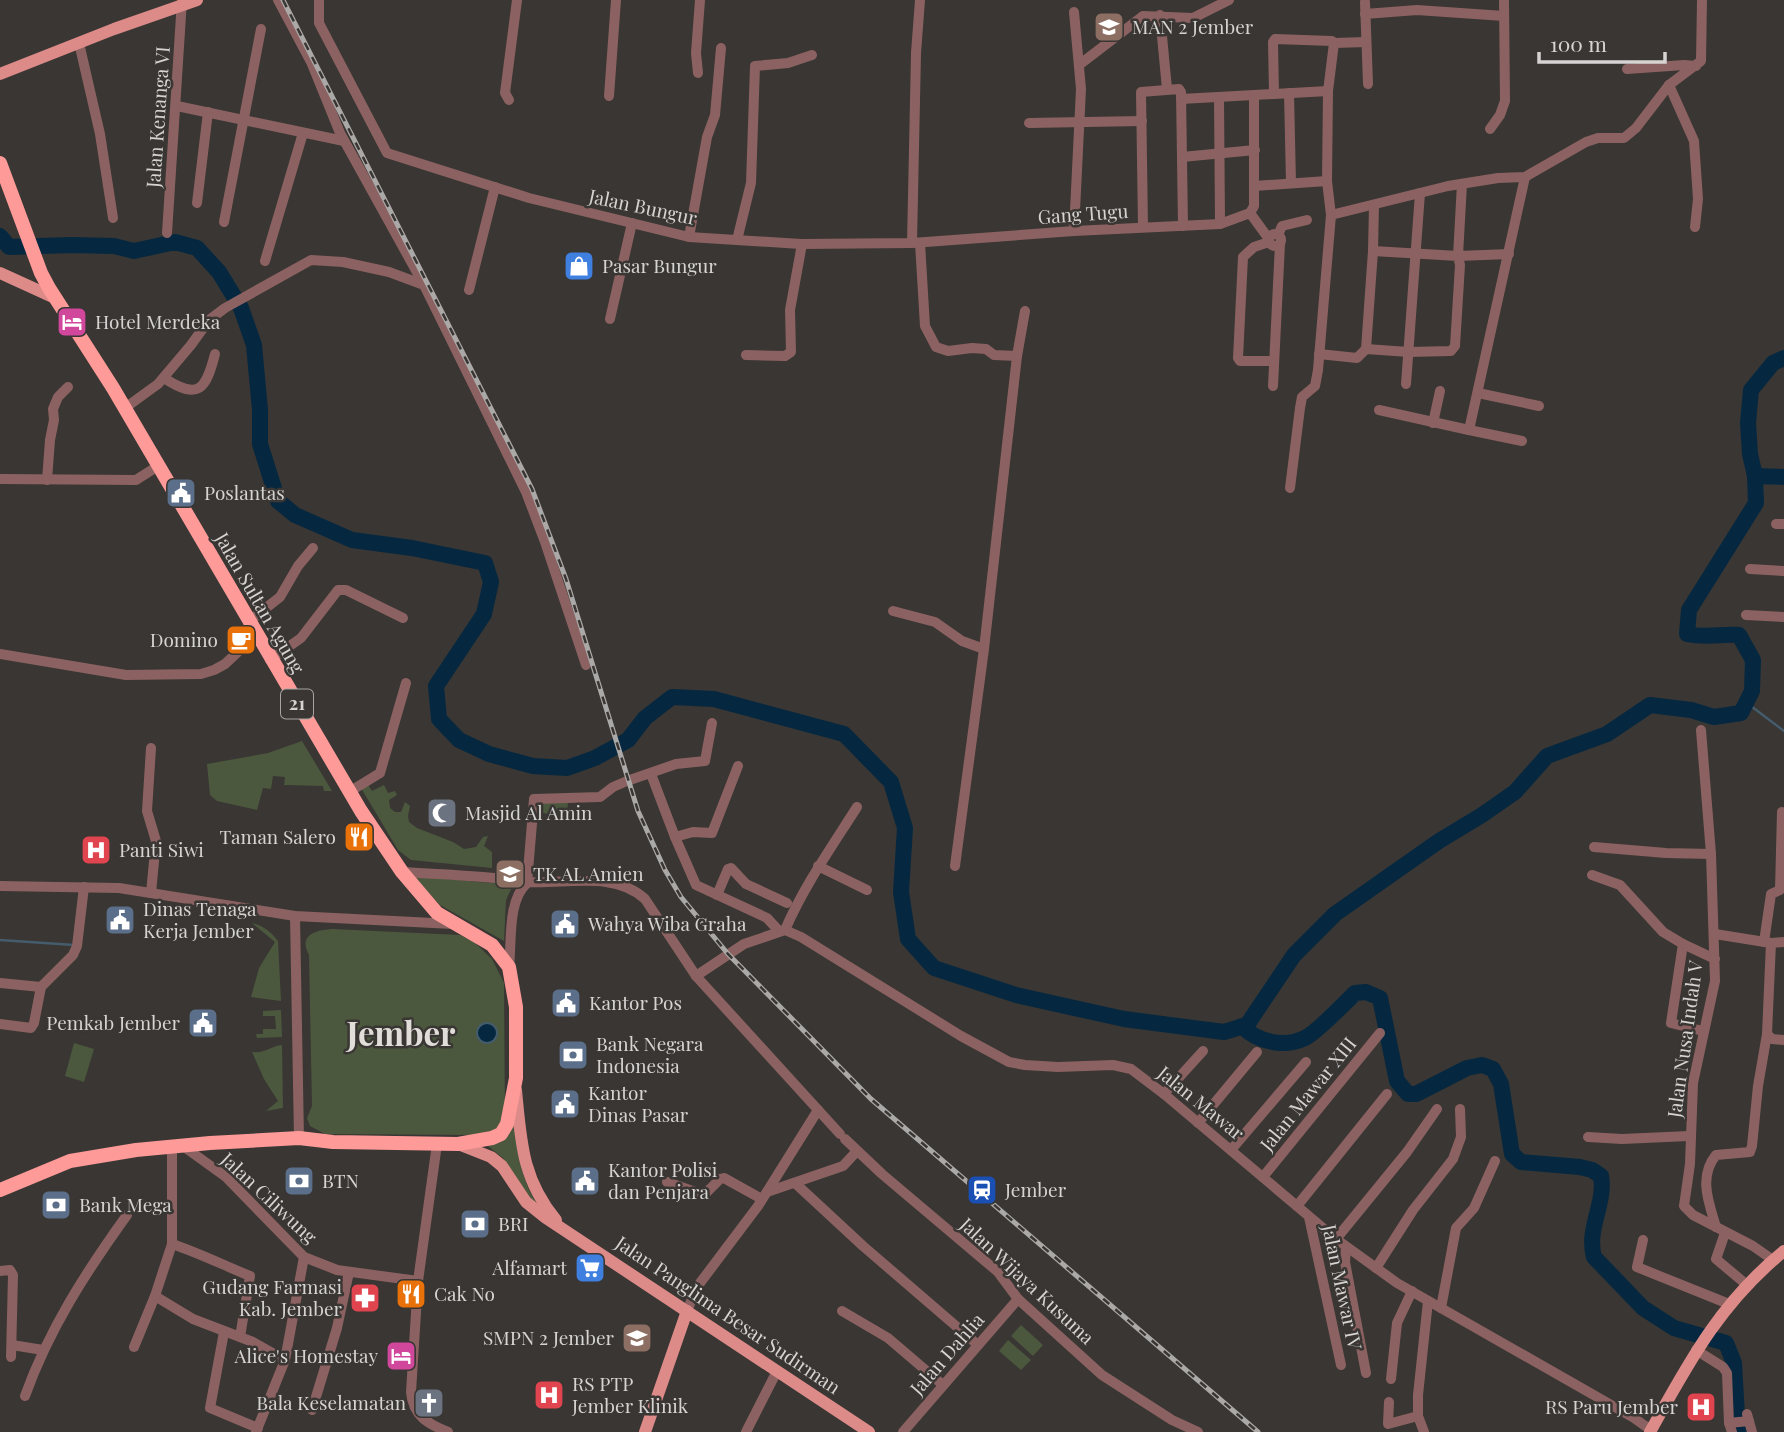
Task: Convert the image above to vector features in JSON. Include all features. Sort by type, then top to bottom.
[{"type":"highway","name":"Jalan Sultan Agung","points":[[0,163],[41,273],[125,408],[349,792],[402,872],[437,913],[492,945],[509,967]]},
{"type":"highway","points":[[0,1190],[41,1171],[84,1157],[177,1146],[299,1138],[333,1142],[458,1144],[492,1138],[501,1134],[507,1124],[516,1080],[516,1007],[509,967]]},
{"type":"main road","points":[[0,74],[182,2],[197,0]]},
{"type":"main road","points":[[0,273],[55,298]]},
{"type":"main road","name":"Jalan Panglima Besar Sudirman","points":[[516,1080],[521,1137],[528,1175],[542,1203],[566,1231]]},
{"type":"main road","name":"Jalan Panglima Besar Sudirman","points":[[458,1144],[491,1157],[502,1166],[526,1202],[566,1231],[869,1432]]},
{"type":"main road","points":[[1650,1431],[1697,1348],[1729,1304],[1784,1251]]},
{"type":"main road","points":[[645,1432],[687,1311]]},
{"type":"street","points":[[278,0],[312,64],[344,141],[424,285],[526,492],[586,665]]},
{"type":"street","name":"Jalan Bungur","points":[[319,0],[318,23],[387,153],[579,211],[689,237],[802,244],[916,243]]},
{"type":"street","points":[[509,100],[505,93],[517,0]]},
{"type":"street","points":[[609,96],[616,0]]},
{"type":"street","points":[[698,73],[696,53],[700,0]]},
{"type":"street","points":[[920,0],[916,53],[916,243],[925,326],[936,347],[948,351],[986,349],[994,355],[1017,356]]},
{"type":"street","points":[[1079,65],[1143,16],[1194,18],[1229,0]]},
{"type":"street","points":[[1490,129],[1500,116],[1504,101],[1504,0]]},
{"type":"street","points":[[1330,207],[1374,205],[1462,184],[1525,177],[1586,142],[1598,138],[1624,138],[1702,57],[1702,0]]},
{"type":"street","name":"Jalan Kenanga VI","points":[[167,233],[182,2]]},
{"type":"street","points":[[1364,2],[1368,84]]},
{"type":"street","points":[[1365,14],[1416,5],[1504,16]]},
{"type":"street","points":[[1074,12],[1081,123],[1074,231]]},
{"type":"street","points":[[1160,15],[1167,89]]},
{"type":"street","points":[[224,222],[261,29]]},
{"type":"street","points":[[1274,93],[1274,40],[1334,43],[1366,41]]},
{"type":"street","points":[[79,43],[100,134],[113,218]]},
{"type":"street","points":[[1290,488],[1302,397],[1315,386],[1319,354],[1330,207],[1327,181],[1328,91],[1334,43]]},
{"type":"street","points":[[689,237],[707,137],[715,115],[721,48]]},
{"type":"street","points":[[737,240],[751,183],[755,66],[788,63],[812,55]]},
{"type":"street","points":[[1627,69],[1696,66]]},
{"type":"street","points":[[1671,88],[1694,141],[1698,199],[1695,227]]},
{"type":"street","points":[[1143,228],[1142,90],[1180,90],[1183,226]]},
{"type":"street","points":[[1181,99],[1328,91]]},
{"type":"street","points":[[1289,93],[1291,183]]},
{"type":"street","points":[[1254,95],[1252,211],[1274,240]]},
{"type":"street","points":[[1219,97],[1220,224]]},
{"type":"street","points":[[177,106],[344,141]]},
{"type":"street","points":[[197,203],[208,112]]},
{"type":"street","points":[[1028,123],[1142,121]]},
{"type":"street","points":[[265,261],[303,133]]},
{"type":"street","points":[[1182,157],[1255,150]]},
{"type":"street","points":[[1469,430],[1525,177]]},
{"type":"street","points":[[1254,186],[1327,181]]},
{"type":"street","points":[[1366,349],[1409,352],[1451,351],[1454,348],[1462,184]]},
{"type":"street","points":[[469,290],[495,187]]},
{"type":"street","points":[[1406,384],[1420,193]]},
{"type":"street","points":[[1319,354],[1357,358],[1366,349],[1374,205]]},
{"type":"street","name":"Gang Tugu","points":[[916,243],[1074,231],[1220,224],[1252,211]]},
{"type":"street","points":[[1273,386],[1274,240],[1285,224],[1307,220]]},
{"type":"street","points":[[610,319],[632,223]]},
{"type":"street","points":[[1274,240],[1254,247],[1243,257],[1238,358],[1240,361],[1274,361]]},
{"type":"street","points":[[746,355],[785,356],[791,352],[790,310],[802,244]]},
{"type":"street","points":[[1373,251],[1458,256],[1509,254]]},
{"type":"street","points":[[125,408],[164,378],[209,320],[225,308],[311,260],[355,264],[389,272],[424,285]]},
{"type":"street","points":[[956,866],[1017,356],[1025,312]]},
{"type":"street","points":[[164,378],[181,389],[201,386],[209,379],[215,354]]},
{"type":"street","points":[[47,480],[53,409],[58,397],[68,387]]},
{"type":"street","points":[[1433,423],[1440,391]]},
{"type":"street","points":[[1478,393],[1539,406]]},
{"type":"street","points":[[1380,410],[1522,441]]},
{"type":"street","points":[[0,479],[136,480],[158,466]]},
{"type":"street","points":[[0,653],[126,675],[201,674],[225,664],[280,597],[298,566],[313,548]]},
{"type":"street","points":[[1750,569],[1784,571]]},
{"type":"street","points":[[270,660],[306,632],[338,590],[346,590],[403,618]]},
{"type":"street","points":[[893,611],[935,622],[962,641],[984,649]]},
{"type":"street","points":[[1746,615],[1784,617]]},
{"type":"street","points":[[349,792],[380,773],[406,682]]},
{"type":"street","points":[[509,967],[514,909],[518,893],[527,883],[534,799],[600,797],[613,787],[676,764],[706,760],[712,723]]},
{"type":"street","name":"Jalan Nusa Indah V","points":[[1700,730],[1711,854],[1715,959],[1714,986],[1693,1083],[1684,1206],[1693,1215],[1753,1246],[1773,1260]]},
{"type":"street","points":[[151,748],[147,811],[156,841],[151,893]]},
{"type":"street","points":[[675,837],[693,832],[712,833],[738,766]]},
{"type":"street","name":"Jalan Mawar","points":[[651,774],[696,886],[767,918],[782,931],[801,937],[961,1036],[1009,1062],[1058,1067],[1113,1065],[1130,1069],[1164,1094],[1346,1247],[1376,1268],[1428,1301],[1634,1418],[1650,1431]]},
{"type":"street","points":[[696,975],[744,944],[782,931],[818,866],[857,807]]},
{"type":"street","points":[[1747,1285],[1716,1259],[1720,1230],[1705,1183],[1714,1156],[1750,1152],[1767,1034],[1770,894],[1780,890],[1782,811]]},
{"type":"street","points":[[1594,847],[1711,854]]},
{"type":"street","points":[[818,866],[867,890]]},
{"type":"street","points":[[717,895],[730,868],[746,884],[787,903]]},
{"type":"street","name":"Jalan Wijaya Kusuma","points":[[402,872],[527,883],[606,883],[629,887],[645,899],[696,975],[857,1151],[998,1272],[1018,1299],[1102,1375],[1172,1420],[1198,1432]]},
{"type":"street","points":[[1592,875],[1620,885],[1663,932],[1715,959]]},
{"type":"street","points":[[0,886],[119,888],[295,916],[457,924]]},
{"type":"street","points":[[0,1024],[31,1028],[41,987],[73,954],[77,946],[84,887]]},
{"type":"street","points":[[295,916],[299,1138]]},
{"type":"street","points":[[1715,934],[1784,942]]},
{"type":"street","points":[[1683,944],[1671,1023],[1703,1031]]},
{"type":"street","points":[[0,983],[41,987]]},
{"type":"street","name":"Jalan Mawar XIII","points":[[1263,1177],[1380,1033]]},
{"type":"street","points":[[1767,1034],[1772,1039],[1784,1040]]},
{"type":"street","points":[[1164,1094],[1203,1051]]},
{"type":"street","points":[[1198,1123],[1257,1052]]},
{"type":"street","points":[[1231,1150],[1306,1062]]},
{"type":"street","points":[[1297,1206],[1387,1094]]},
{"type":"street","points":[[1336,1238],[1407,1152],[1437,1109]]},
{"type":"street","points":[[687,1311],[697,1287],[765,1195],[818,1110]]},
{"type":"street","points":[[1376,1268],[1413,1210],[1453,1158],[1461,1137],[1460,1110]]},
{"type":"street","points":[[1588,1137],[1622,1139],[1689,1136]]},
{"type":"street","points":[[437,1144],[418,1281],[412,1401],[429,1425],[448,1432]]},
{"type":"street","points":[[134,1347],[172,1244],[177,1146]]},
{"type":"street","name":"Jalan Ciliwung","points":[[177,1146],[226,1177],[304,1257],[349,1272],[418,1281]]},
{"type":"street","points":[[667,1182],[704,1195],[724,1178],[765,1195],[842,1166],[857,1151]]},
{"type":"street","points":[[1441,1308],[1456,1228],[1474,1208],[1495,1161]]},
{"type":"street","points":[[795,1183],[978,1345]]},
{"type":"street","points":[[25,1396],[43,1350],[76,1290],[127,1214]]},
{"type":"street","name":"Jalan Mawar IV","points":[[1309,1216],[1342,1365]]},
{"type":"street","points":[[1643,1240],[1637,1267],[1729,1304]]},
{"type":"street","points":[[172,1244],[202,1253],[219,1264],[250,1276],[240,1337]]},
{"type":"street","points":[[1346,1247],[1345,1262],[1366,1373]]},
{"type":"street","points":[[224,1332],[211,1408],[257,1430],[285,1360],[304,1257]]},
{"type":"street","points":[[0,1271],[10,1270],[13,1273],[11,1357]]},
{"type":"street","points":[[312,1410],[337,1328],[349,1272]]},
{"type":"street","points":[[1391,1379],[1397,1323],[1412,1291]]},
{"type":"street","points":[[155,1296],[193,1319],[267,1348],[285,1360]]},
{"type":"street","name":"Jalan Dahlia","points":[[902,1432],[1018,1299]]},
{"type":"street","points":[[1424,1432],[1418,1416],[1428,1301]]},
{"type":"street","points":[[842,1311],[888,1338],[943,1385]]},
{"type":"street","points":[[12,1345],[43,1350]]},
{"type":"street","points":[[1697,1348],[1727,1373],[1731,1426],[1749,1422]]},
{"type":"street","points":[[746,1432],[777,1371]]},
{"type":"street","points":[[1389,1402],[1389,1425],[1418,1416]]},
{"type":"green space","points":[[302,741],[332,791],[324,791],[323,786],[284,785],[285,777],[273,776],[271,789],[263,788],[257,810],[217,801],[210,795],[207,764],[268,753]]},
{"type":"green space","points":[[368,785],[372,791],[384,785],[388,793],[395,791],[397,795],[389,800],[390,808],[401,812],[405,802],[410,806],[409,822],[464,849],[476,847],[483,837],[488,836],[484,846],[492,852],[492,868],[411,860],[398,850],[361,788]]},
{"type":"green space","points":[[538,801],[568,801],[567,817],[543,813],[543,809],[537,808]]},
{"type":"green space","points":[[413,876],[513,885],[506,900],[504,941],[440,905]]},
{"type":"green space","points":[[252,923],[267,930],[278,941],[281,1001],[251,997],[259,968],[275,942]]},
{"type":"green space","points":[[332,929],[460,935],[474,942],[492,959],[504,983],[505,1117],[496,1131],[481,1135],[325,1134],[310,1126],[307,1118],[312,1106],[309,955],[306,943],[307,938],[315,932]]},
{"type":"green space","points":[[281,1010],[282,1037],[257,1038],[256,1034],[263,1034],[263,1029],[276,1029],[275,1016],[263,1016],[263,1011]]},
{"type":"green space","points":[[74,1043],[94,1049],[84,1082],[65,1076]]},
{"type":"green space","points":[[282,1045],[283,1108],[266,1111],[278,1101],[252,1052]]},
{"type":"green space","points":[[515,1115],[520,1161],[526,1182],[537,1204],[535,1205],[503,1158],[488,1146]]},
{"type":"green space","points":[[1021,1325],[1043,1345],[1033,1356],[1011,1336]]},
{"type":"green space","points":[[1008,1340],[1031,1360],[1021,1370],[999,1351]]},
{"type":"water","points":[[487,1023],[494,1026],[497,1033],[494,1040],[487,1043],[480,1040],[477,1033],[480,1026]]},
{"type":"waterway","points":[[0,236],[9,247],[114,246],[134,251],[175,242],[197,248],[219,272],[241,308],[254,345],[260,444],[278,501],[295,515],[352,540],[412,548],[485,563],[491,582],[484,614],[436,686],[439,719],[459,740],[489,754],[533,766],[567,768],[595,758],[628,740],[645,718],[672,697],[714,699],[844,734],[891,782],[905,828],[901,892],[908,939],[934,968],[1016,995],[1124,1019],[1224,1032],[1247,1025],[1294,955],[1335,914],[1515,792],[1547,756],[1607,734],[1650,705],[1691,710],[1714,717],[1741,713],[1752,691],[1753,660],[1739,635],[1687,634],[1689,610],[1756,503],[1748,423],[1751,390],[1773,363],[1784,358]]},
{"type":"waterway","points":[[1755,476],[1784,477]]},
{"type":"waterway","points":[[1747,703],[1784,731]]},
{"type":"waterway","points":[[0,940],[74,945]]},
{"type":"waterway","points":[[1242,1026],[1255,1036],[1271,1042],[1297,1041],[1316,1030],[1355,993],[1366,992],[1380,998],[1397,1081],[1408,1094],[1416,1094],[1467,1068],[1482,1065],[1493,1069],[1501,1084],[1512,1154],[1521,1162],[1580,1167],[1601,1176],[1601,1197],[1592,1236],[1594,1257],[1643,1308],[1674,1328],[1726,1343],[1734,1363],[1737,1416],[1744,1432]]},
{"type":"railway","points":[[283,0],[532,489],[566,579],[638,811],[665,870],[681,897],[728,954],[871,1099],[1258,1432]]},
{"type":"place","name":"MAN 2 Jember","points":[[1109,27]]},
{"type":"place","name":"Pasar Bungur","points":[[579,266]]},
{"type":"place","name":"Hotel Merdeka","points":[[72,322]]},
{"type":"place","name":"Poslantas","points":[[181,493]]},
{"type":"place","name":"Domino","points":[[241,640]]},
{"type":"place","name":"Masjid Al Amin","points":[[442,813]]},
{"type":"place","name":"Taman Salero","points":[[359,837]]},
{"type":"place","name":"Panti Siwi","points":[[96,850]]},
{"type":"place","name":"TK AL Amien","points":[[510,874]]},
{"type":"place","name":"Dinas Tenaga Kerja Jember","points":[[120,920]]},
{"type":"place","name":"Wahya Wiba Graha","points":[[565,924]]},
{"type":"place","name":"Kantor Pos","points":[[566,1003]]},
{"type":"place","name":"Pemkab Jember","points":[[203,1023]]},
{"type":"place","name":"Bank Negara Indonesia","points":[[573,1055]]},
{"type":"place","name":"Kantor Dinas Pasar","points":[[565,1104]]},
{"type":"place","name":"BTN","points":[[299,1181]]},
{"type":"place","name":"Kantor Polisi dan Penjara","points":[[585,1181]]},
{"type":"place","name":"Jember","points":[[982,1190]]},
{"type":"place","name":"Bank Mega","points":[[56,1205]]},
{"type":"place","name":"BRI","points":[[475,1224]]},
{"type":"place","name":"Alfamart","points":[[590,1268]]},
{"type":"place","name":"Cak No","points":[[411,1294]]},
{"type":"place","name":"Gudang Farmasi Kab. Jember","points":[[365,1298]]},
{"type":"place","name":"SMPN 2 Jember","points":[[637,1338]]},
{"type":"place","name":"Alice's Homestay","points":[[401,1356]]},
{"type":"place","name":"RS PTP Jember Klinik","points":[[549,1395]]},
{"type":"place","name":"Bala Keselamatan","points":[[429,1403]]},
{"type":"place","name":"RS Paru Jember","points":[[1701,1407]]},
{"type":"district","name":"Jember","points":[[401,1034]]}]
